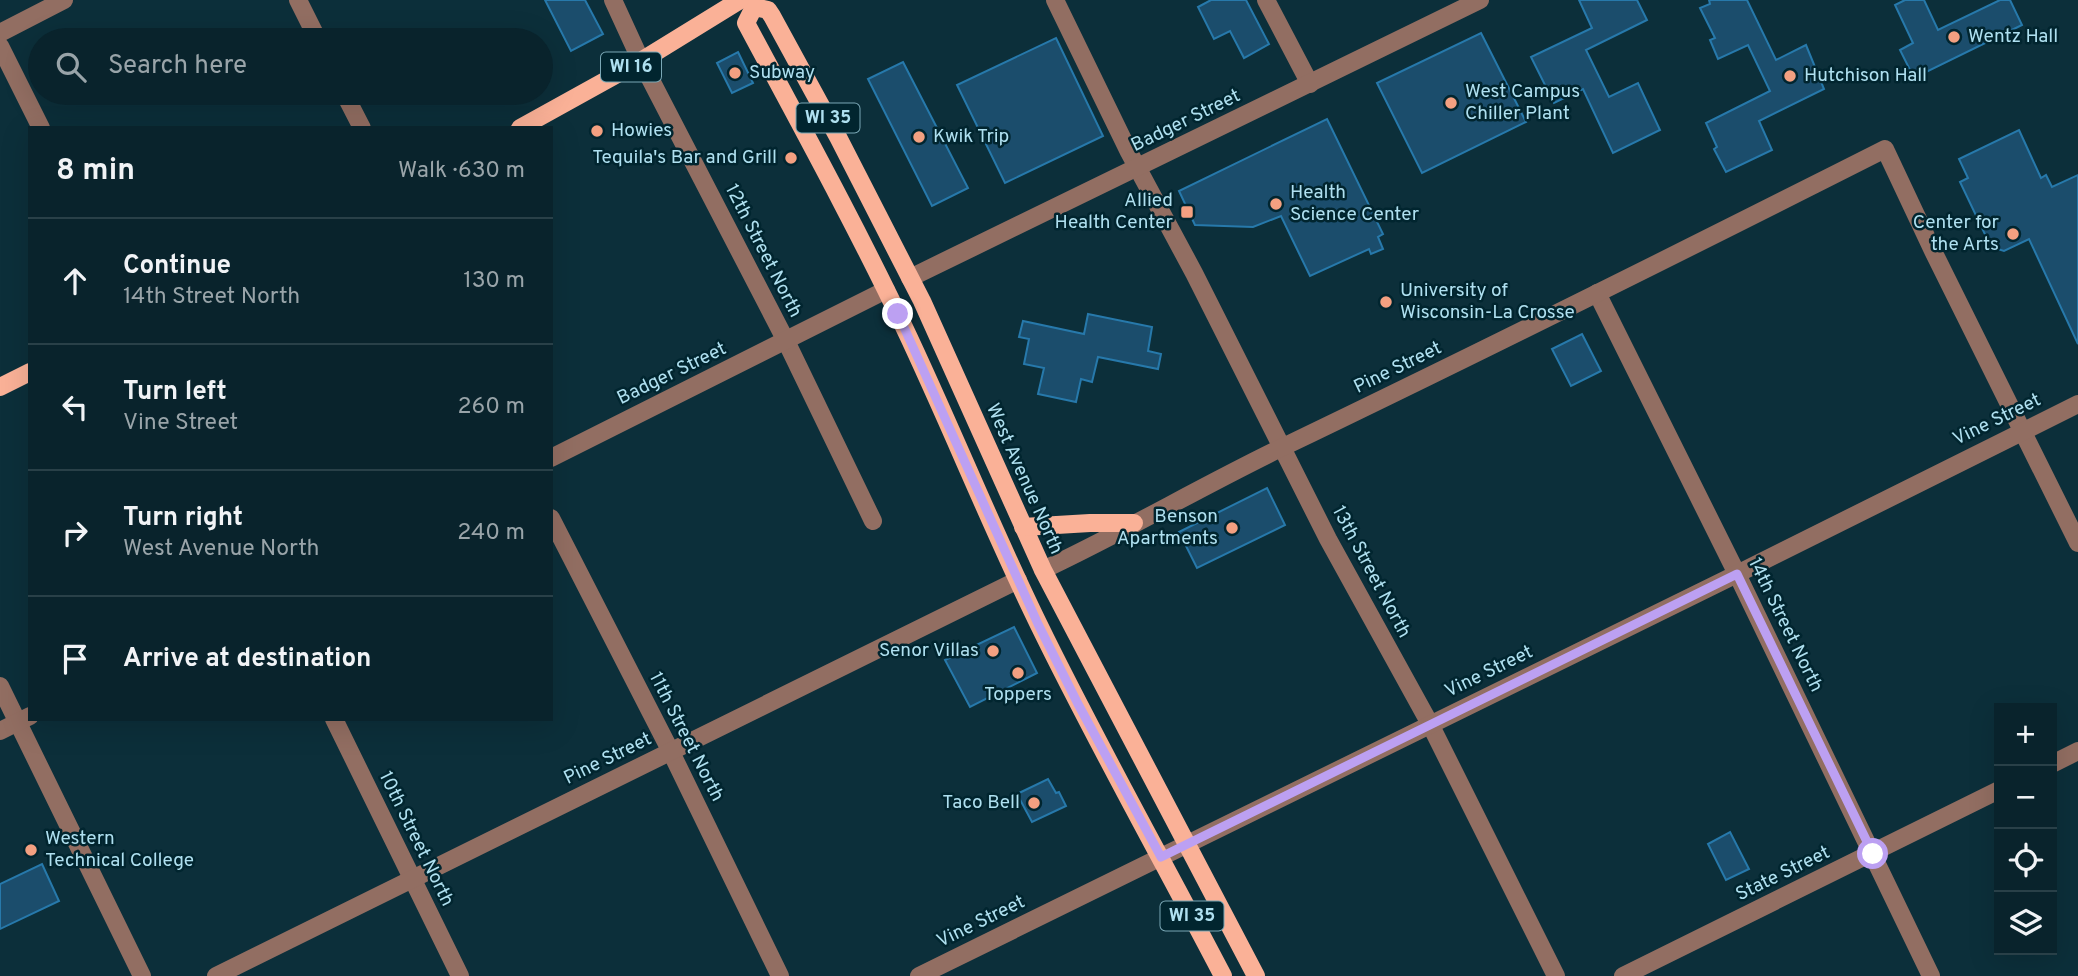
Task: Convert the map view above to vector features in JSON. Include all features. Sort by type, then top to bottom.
[{"type":"main road","name":"WI 16","points":[[524,126],[748,2]]},
{"type":"main road","name":"West Avenue North","points":[[748,2],[768,9],[838,137],[911,278],[1043,570],[1255,976]]},
{"type":"main road","name":"WI 35","points":[[748,2],[746,23],[842,201],[886,290],[1018,580],[1078,704],[1223,976]]},
{"type":"main road","points":[[0,387],[28,373]]},
{"type":"main road","points":[[1023,527],[1134,523]]},
{"type":"street","points":[[0,33],[64,0]]},
{"type":"street","points":[[298,0],[312,28]]},
{"type":"street","name":"12th Street North","points":[[613,0],[641,61],[786,341],[873,521]]},
{"type":"street","points":[[1055,0],[1138,168]]},
{"type":"street","points":[[1266,0],[1310,84]]},
{"type":"street","name":"Badger Street","points":[[911,278],[1310,84],[1468,3]]},
{"type":"street","points":[[0,46],[28,102]]},
{"type":"street","points":[[30,105],[40,126]]},
{"type":"street","points":[[350,105],[361,126]]},
{"type":"street","name":"Pine Street","points":[[1043,570],[1099,544],[1134,523],[1282,448],[1885,149],[2023,431]]},
{"type":"street","name":"13th Street North","points":[[1138,168],[1355,590],[1430,724],[1556,976]]},
{"type":"street","name":"Badger Street","points":[[553,457],[886,290]]},
{"type":"street","name":"14th Street North","points":[[1597,293],[1737,574],[1931,976]]},
{"type":"street","name":"Vine Street","points":[[919,976],[2078,404]]},
{"type":"street","points":[[2023,431],[2078,543]]},
{"type":"street","name":"11th Street North","points":[[553,522],[671,752],[780,976]]},
{"type":"street","name":"Pine Street","points":[[216,976],[1018,580]]},
{"type":"street","points":[[0,686],[24,719],[142,976]]},
{"type":"street","points":[[0,731],[24,719]]},
{"type":"street","name":"10th Street North","points":[[335,721],[460,976]]},
{"type":"street","points":[[2057,762],[2078,751]]},
{"type":"street","name":"State Street","points":[[1623,976],[1994,793]]},
{"type":"building","points":[[545,0],[585,0],[603,34],[571,51]]},
{"type":"building","points":[[1211,0],[1246,0],[1269,44],[1244,58],[1230,31],[1214,39],[1198,7]]},
{"type":"building","points":[[1579,0],[1637,0],[1647,20],[1586,50],[1609,97],[1638,83],[1660,130],[1613,153],[1583,89],[1554,103],[1531,57],[1592,28]]},
{"type":"building","name":"Hutchison Hall","points":[[1709,0],[1747,0],[1776,60],[1806,45],[1824,89],[1759,121],[1772,150],[1726,172],[1714,149],[1717,147],[1706,123],[1770,91],[1748,45],[1718,59],[1710,40],[1715,38],[1700,8],[1710,4]]},
{"type":"building","name":"Wentz Hall","points":[[1905,0],[1924,0],[1938,30],[2000,0],[2010,0],[2022,25],[1914,78],[1900,50],[1913,43],[1895,5]]},
{"type":"building","name":"West Campus Chiller Plant","points":[[1481,33],[1526,122],[1422,173],[1377,83]]},
{"type":"building","points":[[1056,38],[1103,136],[1005,183],[957,85]]},
{"type":"building","name":"Subway","points":[[738,52],[753,83],[732,93],[717,63]]},
{"type":"building","name":"Kwik Trip","points":[[903,62],[968,188],[932,206],[868,79]]},
{"type":"building","name":"Health Science Center","points":[[1327,119],[1383,234],[1378,237],[1383,249],[1371,254],[1369,249],[1310,276],[1281,216],[1253,227],[1195,225],[1179,191]]},
{"type":"building","name":"Center for the Arts","points":[[2019,130],[2041,178],[2046,175],[2052,187],[2078,175],[2078,344],[2029,239],[2004,251],[1991,247],[1960,182],[1968,178],[1959,159]]},
{"type":"building","points":[[1088,314],[1152,327],[1148,351],[1161,354],[1158,369],[1098,357],[1092,382],[1081,379],[1076,402],[1038,394],[1044,368],[1024,364],[1029,339],[1019,337],[1023,321],[1084,334]]},
{"type":"building","points":[[1582,334],[1601,371],[1571,386],[1552,349]]},
{"type":"building","name":"Benson Apartments","points":[[1267,488],[1285,525],[1197,568],[1179,532]]},
{"type":"building","points":[[1014,627],[1037,673],[970,707],[945,660]]},
{"type":"building","points":[[1048,779],[1066,806],[1032,822],[1017,794]]},
{"type":"building","points":[[1730,832],[1749,869],[1726,880],[1708,844]]},
{"type":"building","points":[[42,864],[59,901],[0,929],[0,884]]},
{"type":"place","name":"Wentz Hall","points":[[1954,37]]},
{"type":"place","name":"Subway","points":[[735,73]]},
{"type":"place","name":"Hutchison Hall","points":[[1790,76]]},
{"type":"place","name":"West Campus Chiller Plant","points":[[1451,103]]},
{"type":"place","name":"Howies","points":[[597,131]]},
{"type":"place","name":"Kwik Trip","points":[[919,137]]},
{"type":"place","name":"Tequila's Bar and Grill","points":[[791,158]]},
{"type":"place","name":"Health Science Center","points":[[1276,204]]},
{"type":"place","name":"Allied Health Center","points":[[1187,212]]},
{"type":"place","name":"Center for the Arts","points":[[2013,234]]},
{"type":"place","name":"University of Wisconsin-La Crosse","points":[[1386,302]]},
{"type":"place","name":"Benson Apartments","points":[[1232,528]]},
{"type":"place","name":"Senor Villas","points":[[993,651]]},
{"type":"place","name":"Toppers","points":[[1018,673]]},
{"type":"place","name":"Taco Bell","points":[[1034,803]]},
{"type":"place","name":"Western Technical College","points":[[31,850]]},
{"type":"route","points":[[898,314],[1038,624],[1161,857],[1737,574],[1873,854]]}]
